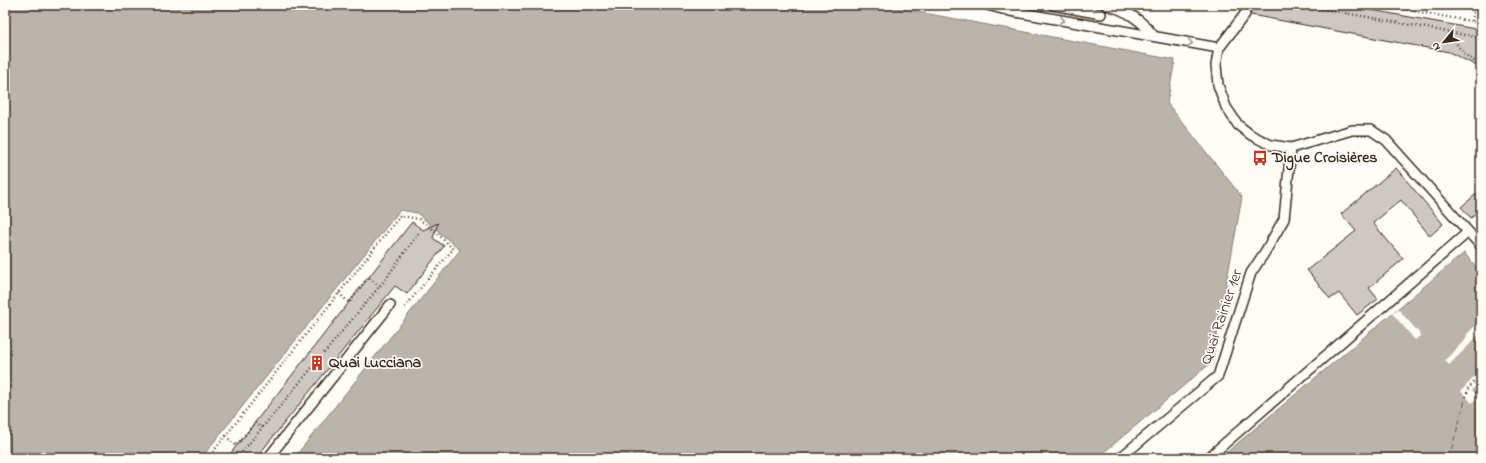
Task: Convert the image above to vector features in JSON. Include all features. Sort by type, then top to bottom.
[{"type":"lane","points":[[987,5],[1010,8],[1219,48]]},
{"type":"lane","points":[[1053,5],[1101,14]]},
{"type":"lane","points":[[1106,5],[1120,8],[1130,13],[1154,36]]},
{"type":"lane","points":[[1245,14],[1219,48],[1216,65],[1218,85],[1226,107],[1238,125],[1251,135],[1271,145],[1291,148],[1352,130],[1371,130],[1386,140],[1481,246]]},
{"type":"lane","name":"Quai Rainier 1er","points":[[1120,458],[1218,376],[1251,273],[1284,219],[1291,148]]},
{"type":"lane","points":[[1208,458],[1468,232]]},
{"type":"lane","points":[[268,458],[390,305]]},
{"type":"path","points":[[1302,5],[1481,38]]},
{"type":"path","points":[[1379,5],[1481,23]]},
{"type":"path","points":[[1469,5],[1481,7]]},
{"type":"path","points":[[1472,21],[1476,6]]},
{"type":"path","points":[[1450,33],[1463,53],[1481,66]]},
{"type":"path","points":[[208,458],[400,216],[419,219],[436,232],[453,249],[400,313],[390,305]]},
{"type":"path","points":[[237,458],[379,286],[420,231]]},
{"type":"path","points":[[339,293],[349,303],[368,277],[379,286]]},
{"type":"path","points":[[1466,397],[1468,389],[1481,375]]},
{"type":"path","points":[[226,436],[236,446],[255,423],[262,428]]},
{"type":"shaded area","points":[[5,5],[881,5],[1175,60],[1167,103],[1242,197],[1212,362],[1097,458],[294,458],[460,250],[417,213],[400,210],[201,458],[5,458]]},
{"type":"shaded area","points":[[1423,5],[1448,5],[1451,6],[1450,10]]},
{"type":"shaded area","points":[[1464,253],[1481,272],[1481,458],[1220,458]]},
{"type":"pier","points":[[1398,309],[1421,335],[1415,340],[1392,313]]},
{"type":"pier","points":[[1481,320],[1481,333],[1449,365],[1445,360],[1466,339],[1467,334]]},
{"type":"pier","points":[[1481,370],[1481,381],[1472,390],[1478,397],[1472,403],[1461,391]]},
{"type":"building","points":[[1240,5],[1344,5],[1481,30],[1481,68],[1449,52],[1251,15],[1250,11],[1246,8],[1239,11]]},
{"type":"building","points":[[1396,168],[1443,224],[1430,236],[1401,200],[1373,223],[1403,259],[1369,288],[1378,299],[1357,315],[1339,293],[1330,299],[1307,270],[1356,231],[1341,214]]},
{"type":"building","points":[[1481,190],[1481,210],[1471,218],[1461,207]]},
{"type":"building","name":"Quai Lucciana","points":[[412,222],[423,230],[438,223],[433,238],[444,246],[407,294],[395,286],[256,458],[227,458]]},
{"type":"ferry route","points":[[1449,458],[1466,397]]},
{"type":"place","name":"Digue Croisières","points":[[1260,158]]},
{"type":"place","name":"Quai Lucciana","points":[[317,363]]}]
